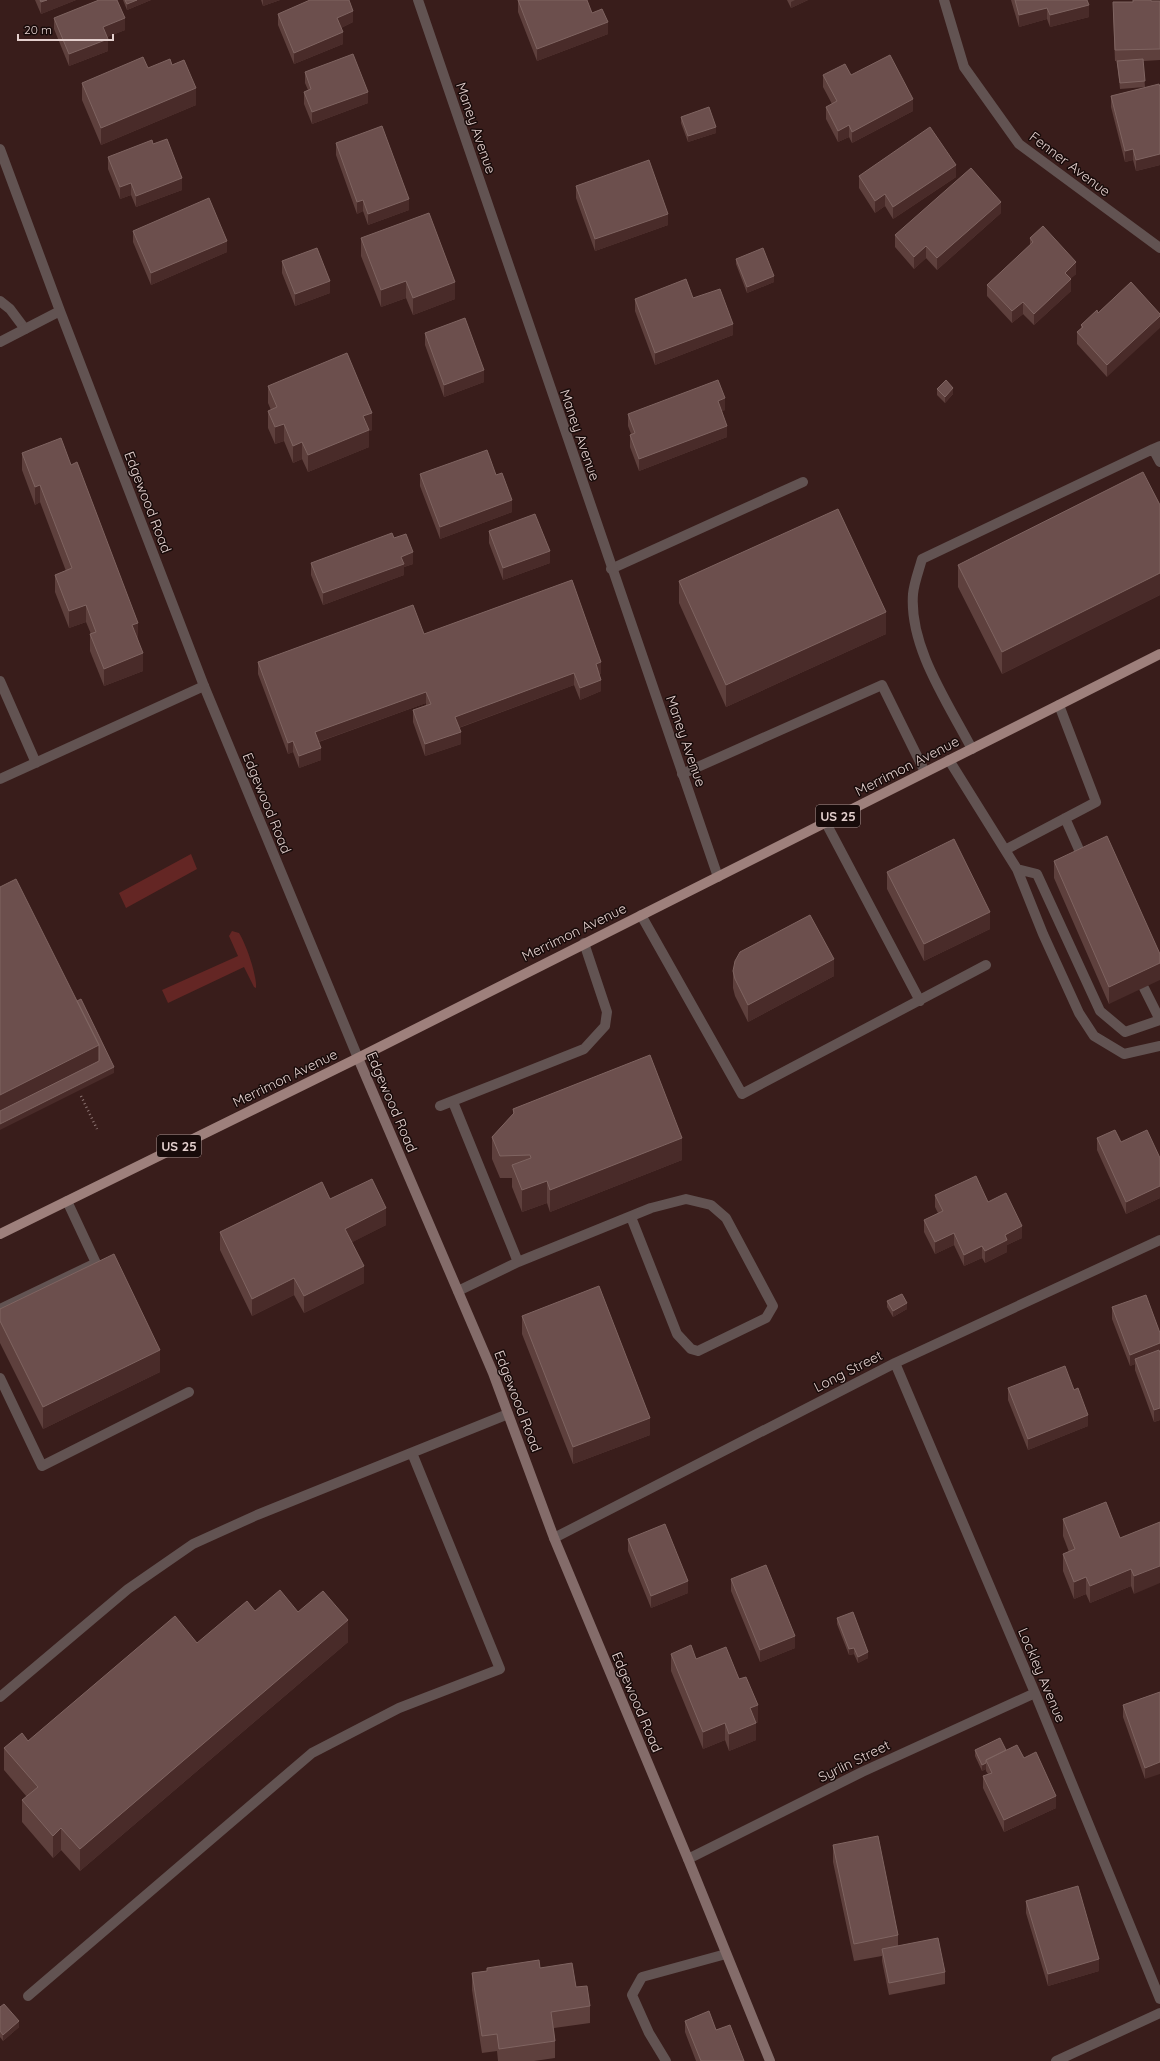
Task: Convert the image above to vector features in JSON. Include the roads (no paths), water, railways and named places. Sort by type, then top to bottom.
[{"type":"main road","name":"Merrimon Avenue","points":[[0,1234],[358,1058],[1160,654]]},
{"type":"street","name":"Maney Avenue","points":[[418,0],[611,569],[718,877]]},
{"type":"street","name":"Fenner Avenue","points":[[944,0],[964,67],[1019,144],[1160,248]]},
{"type":"street","name":"Edgewood Road","points":[[0,150],[204,686],[358,1058],[493,1373],[554,1538],[688,1859],[770,2061]]},
{"type":"street","points":[[0,301],[10,309],[25,329]]},
{"type":"street","points":[[0,342],[60,311]]},
{"type":"street","points":[[972,749],[928,665],[915,627],[913,594],[922,559],[1157,447],[1160,462]]},
{"type":"street","points":[[611,569],[804,482]]},
{"type":"street","points":[[0,682],[36,763]]},
{"type":"street","points":[[682,774],[882,685],[925,772]]},
{"type":"street","points":[[0,779],[204,686]]},
{"type":"street","points":[[1005,850],[1096,802],[1058,705]]},
{"type":"street","points":[[949,760],[965,789],[1017,869],[1043,934],[1079,1013],[1094,1036],[1124,1054],[1160,1046]]},
{"type":"street","points":[[1065,818],[1085,863]]},
{"type":"street","points":[[826,823],[920,1001]]},
{"type":"street","points":[[1017,869],[1037,874],[1100,1011],[1125,1032],[1160,1020],[1144,988]]},
{"type":"street","points":[[641,915],[742,1094],[986,965]]},
{"type":"street","points":[[440,1106],[584,1049],[605,1026],[607,1012],[584,943]]},
{"type":"street","points":[[453,1102],[518,1262]]},
{"type":"street","points":[[458,1291],[518,1262],[651,1208],[686,1199],[711,1204],[726,1218],[773,1306],[766,1318],[698,1351],[691,1349],[677,1334],[631,1217]]},
{"type":"street","points":[[0,1309],[96,1263],[67,1201]]},
{"type":"street","name":"Long Street","points":[[554,1538],[895,1363],[1160,1240]]},
{"type":"street","name":"Lockley Avenue","points":[[895,1363],[1035,1694],[1160,1999]]},
{"type":"street","points":[[0,1378],[42,1466],[189,1392]]},
{"type":"street","points":[[0,1697],[128,1589],[192,1544],[257,1515],[508,1414]]},
{"type":"street","points":[[28,1996],[312,1753],[399,1708],[500,1669],[412,1453]]},
{"type":"street","name":"Syrlin Street","points":[[688,1859],[862,1772],[1035,1694]]},
{"type":"street","points":[[666,2061],[649,2033],[632,1995],[642,1977],[726,1954]]},
{"type":"street","points":[[1056,2061],[1160,2014]]}]
